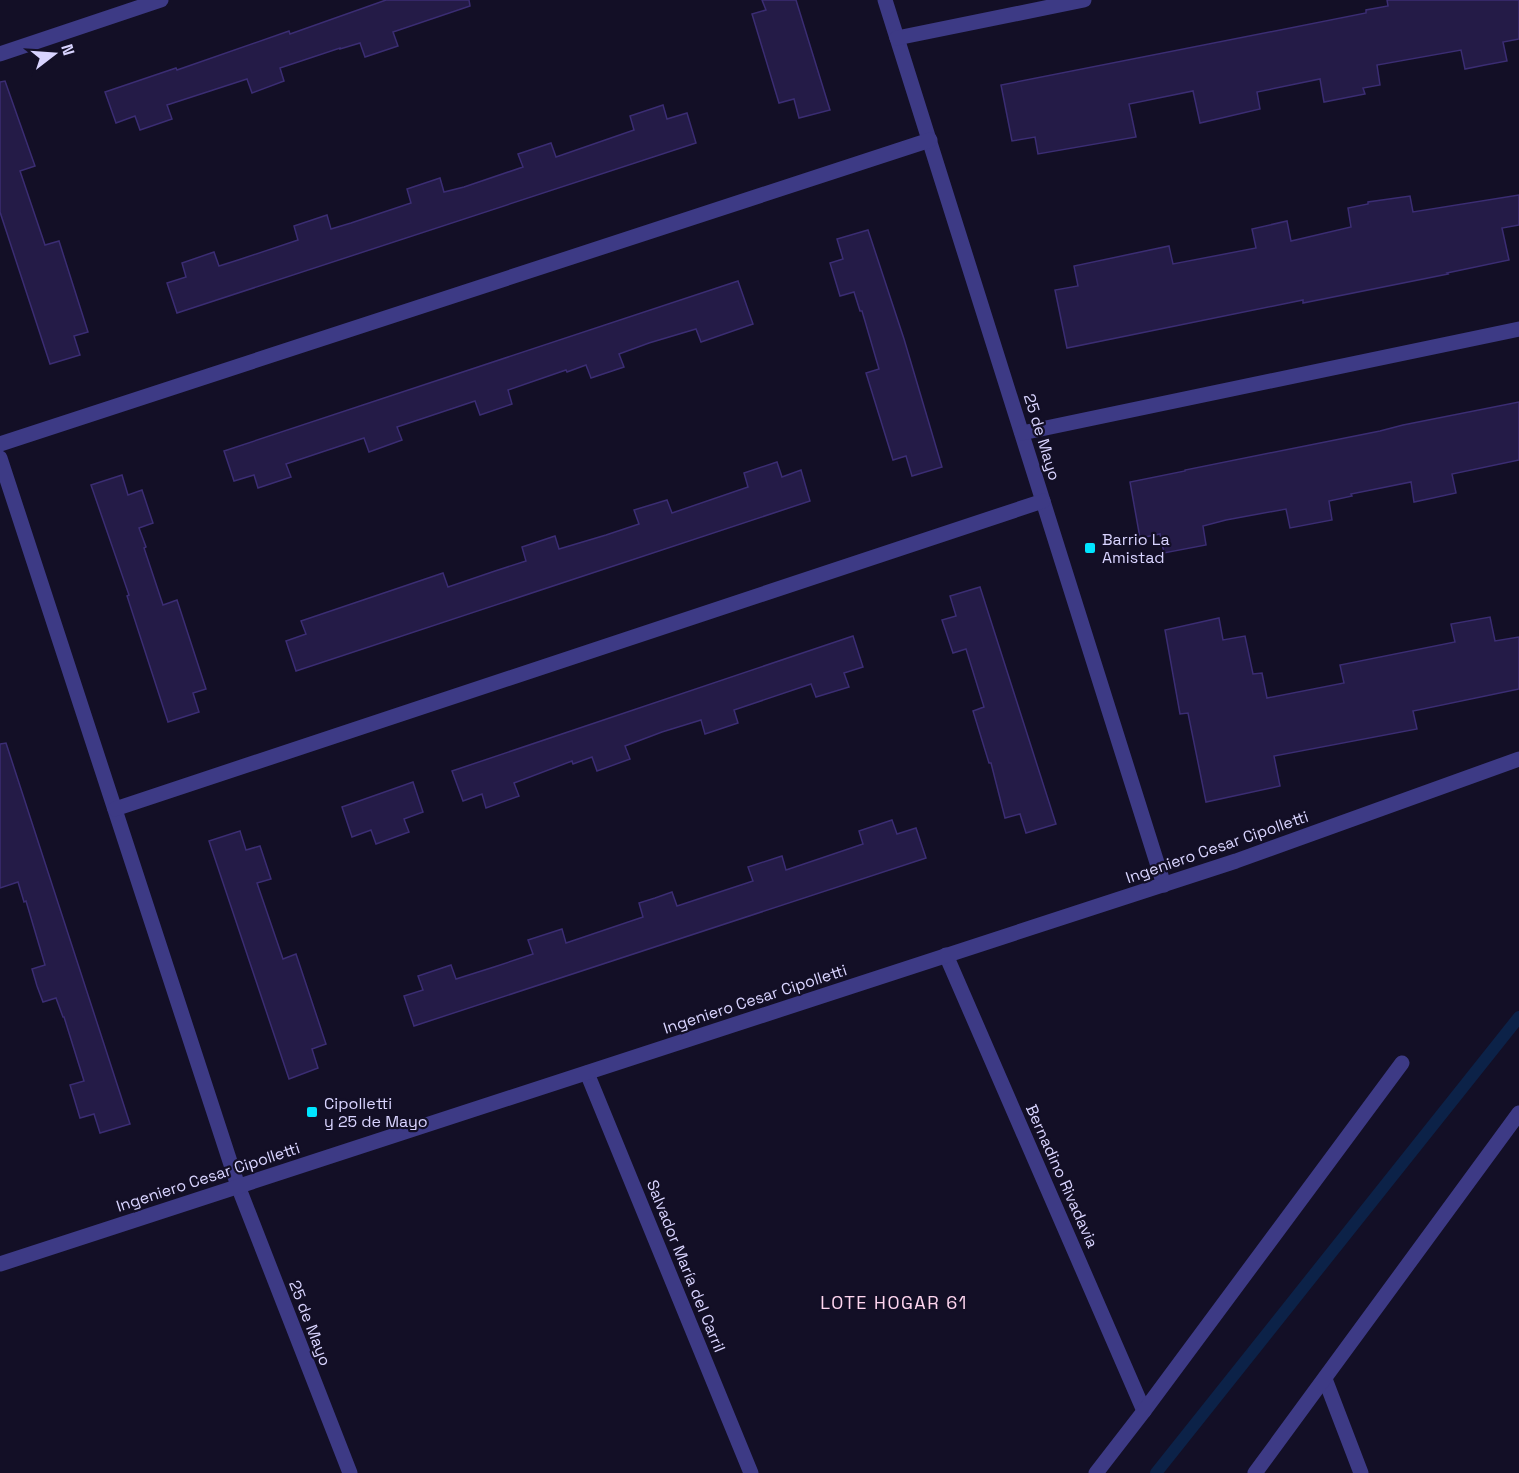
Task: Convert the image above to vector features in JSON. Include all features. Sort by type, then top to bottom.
[{"type":"street","points":[[0,54],[161,0]]},
{"type":"street","name":"25 de Mayo","points":[[885,0],[1164,885]]},
{"type":"street","points":[[897,38],[1084,0]]},
{"type":"street","points":[[0,444],[930,140]]},
{"type":"street","points":[[1022,433],[1519,329]]},
{"type":"street","name":"25 de Mayo","points":[[0,458],[238,1186],[350,1473]]},
{"type":"street","points":[[115,809],[1043,501]]},
{"type":"street","name":"Ingeniero Cesar Cipolletti","points":[[0,1264],[1164,885],[1519,759]]},
{"type":"street","name":"Bernadino Rivadavia","points":[[946,955],[1144,1411]]},
{"type":"street","points":[[1096,1473],[1402,1063]]},
{"type":"street","name":"Salvador María del Carril","points":[[587,1073],[751,1473]]},
{"type":"street","points":[[1255,1473],[1519,1113]]},
{"type":"street","points":[[1325,1379],[1361,1473]]},
{"type":"building","points":[[386,0],[469,0],[470,6],[393,32],[398,46],[365,57],[360,43],[340,48],[280,68],[284,81],[252,93],[247,79],[167,105],[172,119],[140,130],[135,116],[116,123],[105,92],[289,31],[290,34]]},
{"type":"building","points":[[762,0],[796,0],[830,110],[799,118],[794,99],[779,103],[752,14],[766,10]]},
{"type":"building","points":[[1387,0],[1519,0],[1519,39],[1503,42],[1507,61],[1465,69],[1461,50],[1377,65],[1380,85],[1363,88],[1365,94],[1324,102],[1320,79],[1257,92],[1260,109],[1200,123],[1193,91],[1129,104],[1136,137],[1038,154],[1035,137],[1012,141],[1001,85],[1366,13],[1366,10],[1388,6]]},
{"type":"building","points":[[5,81],[35,166],[20,171],[45,245],[59,241],[88,332],[74,336],[80,355],[50,364],[0,212],[0,82]]},
{"type":"building","points":[[663,105],[667,119],[687,113],[696,143],[177,313],[167,283],[186,277],[182,263],[214,252],[219,266],[238,260],[298,240],[294,226],[327,215],[331,229],[351,223],[411,203],[407,189],[440,178],[444,192],[464,187],[523,167],[518,154],[551,143],[556,157],[634,130],[630,116]]},
{"type":"building","points":[[1519,195],[1519,225],[1502,228],[1509,260],[1303,303],[1303,300],[1067,348],[1055,290],[1078,286],[1074,266],[1169,246],[1173,264],[1256,248],[1252,229],[1287,221],[1291,241],[1351,227],[1348,208],[1368,204],[1368,202],[1410,196],[1413,212]]},
{"type":"building","points":[[868,230],[904,339],[942,467],[912,476],[906,456],[893,460],[866,373],[879,369],[862,311],[860,311],[854,292],[840,296],[830,263],[843,259],[837,239]]},
{"type":"building","points":[[738,281],[753,324],[701,342],[696,329],[649,343],[619,354],[624,367],[591,378],[586,365],[567,372],[566,370],[508,390],[512,404],[480,415],[475,401],[397,427],[402,440],[369,452],[364,438],[286,464],[291,477],[258,488],[254,475],[234,481],[224,451]]},
{"type":"building","points":[[1519,402],[1519,460],[1452,474],[1456,493],[1414,502],[1411,482],[1351,494],[1352,496],[1329,501],[1332,520],[1290,528],[1286,509],[1226,520],[1203,526],[1206,545],[1164,553],[1160,534],[1140,538],[1130,482]]},
{"type":"building","points":[[777,462],[782,477],[801,470],[810,501],[296,671],[286,641],[306,634],[301,621],[443,573],[448,587],[526,561],[522,547],[555,536],[559,549],[606,535],[639,524],[634,510],[667,500],[672,513],[748,487],[744,473]]},
{"type":"building","points":[[122,475],[128,495],[142,490],[153,523],[139,528],[146,547],[144,548],[163,605],[177,600],[206,689],[193,693],[199,712],[168,722],[127,596],[129,595],[91,485]]},
{"type":"building","points":[[980,587],[1056,824],[1026,833],[1020,814],[1005,818],[991,763],[989,763],[973,711],[984,707],[966,649],[953,653],[942,620],[956,616],[950,596]]},
{"type":"building","points":[[1490,617],[1495,641],[1519,637],[1519,689],[1413,711],[1417,729],[1274,756],[1280,786],[1206,802],[1188,713],[1180,714],[1165,630],[1219,618],[1223,640],[1245,636],[1253,674],[1262,673],[1267,698],[1344,683],[1340,665],[1455,642],[1451,624]]},
{"type":"building","points":[[853,636],[863,667],[844,673],[849,687],[816,697],[811,684],[734,710],[738,723],[705,734],[701,720],[625,746],[630,759],[597,771],[592,757],[573,764],[572,761],[514,783],[519,796],[486,808],[482,794],[463,801],[452,771]]},
{"type":"building","points":[[6,743],[130,1124],[100,1133],[94,1114],[80,1118],[70,1085],[84,1081],[56,998],[43,1002],[37,986],[32,969],[45,965],[26,901],[24,902],[18,882],[0,888],[0,744]]},
{"type":"building","points":[[413,782],[423,812],[404,819],[409,832],[376,844],[371,830],[352,837],[342,807]]},
{"type":"building","points":[[892,820],[897,834],[916,828],[926,858],[414,1026],[404,996],[423,990],[418,976],[451,965],[456,979],[494,967],[533,954],[528,940],[562,929],[566,943],[643,917],[639,903],[672,892],[677,906],[753,881],[748,867],[782,856],[786,870],[863,844],[859,831]]},
{"type":"building","points":[[240,831],[246,850],[260,846],[271,879],[257,883],[283,959],[296,954],[326,1044],[312,1049],[318,1068],[289,1079],[209,841]]},
{"type":"waterway","points":[[1156,1473],[1519,1017]]},
{"type":"place","name":"Barrio La Amistad","points":[[1090,548]]},
{"type":"place","name":"Cipolletti y 25 de Mayo","points":[[312,1112]]},
{"type":"district","name":"LOTE HOGAR 61","points":[[894,1302]]}]
